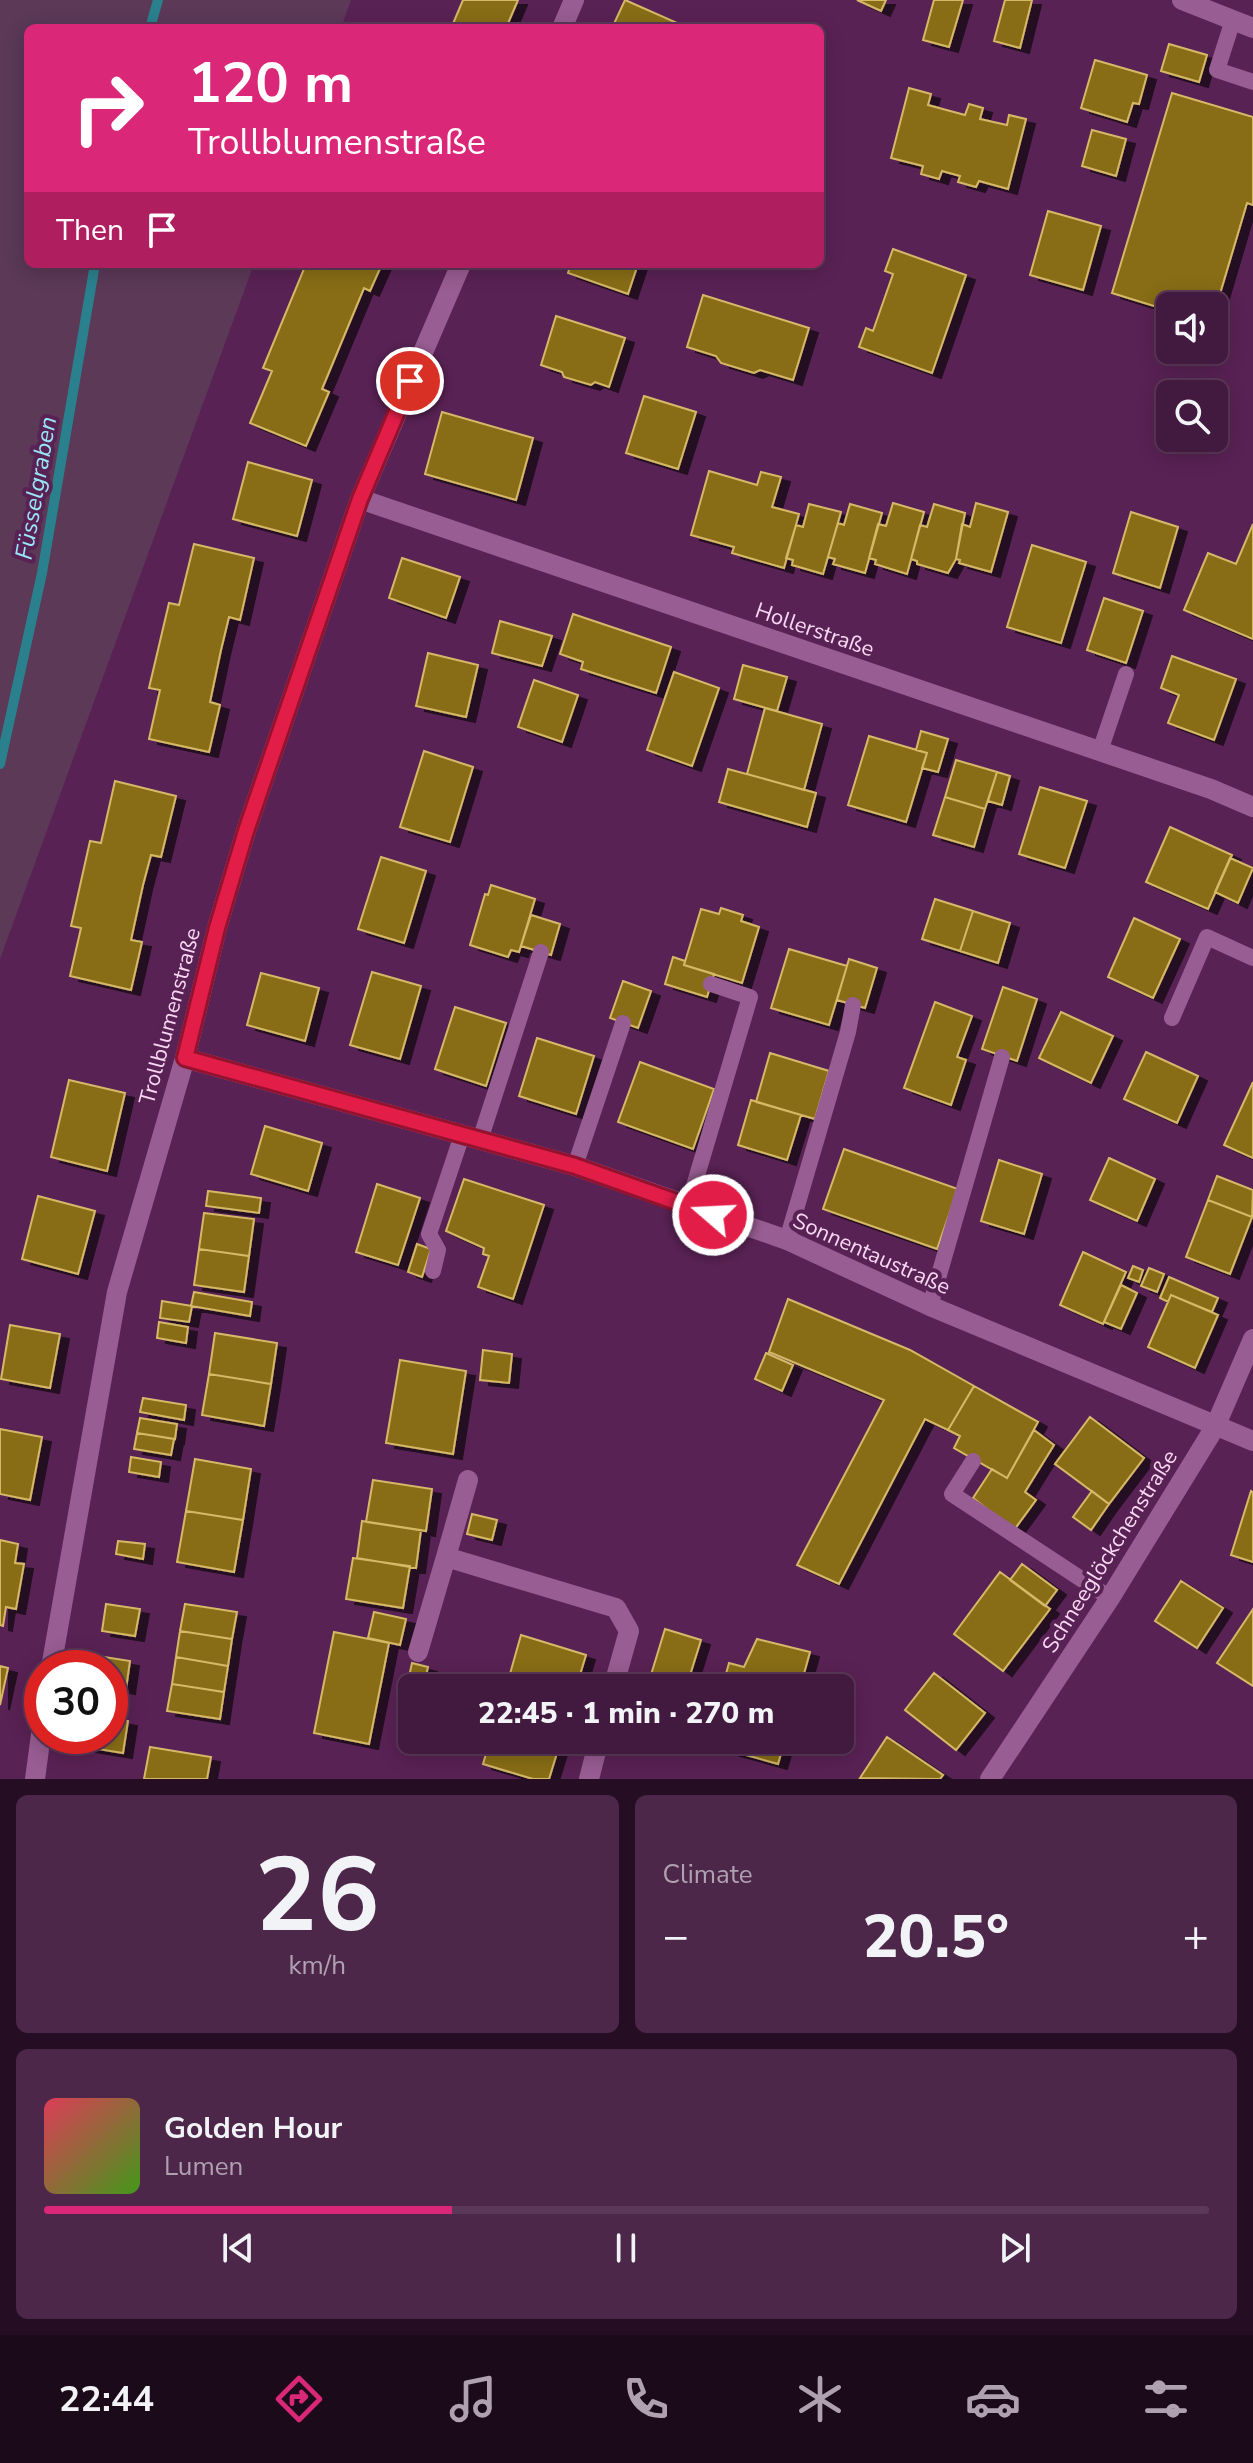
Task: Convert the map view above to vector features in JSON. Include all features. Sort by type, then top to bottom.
[{"type":"street","points":[[564,24],[574,0]]},
{"type":"street","points":[[1182,0],[1253,28]]},
{"type":"street","name":"Trollblumenstraße","points":[[54,1650],[117,1292],[185,1058],[217,928],[246,831],[360,499],[459,268]]},
{"type":"street","name":"Hollerstraße","points":[[360,499],[1211,789],[1253,807]]},
{"type":"street","name":"Sonnentaustraße","points":[[185,1058],[575,1166],[787,1240],[930,1306],[1253,1441]]},
{"type":"street","name":"Schneeglöckchenstraße","points":[[990,1779],[1110,1598],[1215,1427],[1253,1339]]},
{"type":"street","points":[[418,1652],[468,1480]]},
{"type":"street","points":[[446,1557],[616,1608],[629,1631],[617,1674]]},
{"type":"street","points":[[35,1779],[38,1754]]},
{"type":"street","points":[[589,1779],[595,1754]]},
{"type":"lane","points":[[1233,20],[1217,70],[1253,82]]},
{"type":"lane","points":[[1100,751],[1126,674]]},
{"type":"lane","points":[[1172,1018],[1207,937],[1253,958]]},
{"type":"lane","points":[[433,1271],[438,1250],[429,1234],[471,1138],[541,952]]},
{"type":"lane","points":[[688,1206],[750,997],[711,984]]},
{"type":"lane","points":[[787,1240],[848,1032],[853,1005]]},
{"type":"lane","points":[[575,1166],[623,1023]]},
{"type":"lane","points":[[930,1306],[1002,1057]]},
{"type":"lane","points":[[973,1461],[952,1494],[1110,1598]]},
{"type":"shaded area","points":[[0,0],[351,0],[342,24],[24,24],[24,268],[253,268],[0,959]]},
{"type":"building","points":[[463,0],[518,0],[508,24],[453,24]]},
{"type":"building","points":[[625,0],[679,24],[614,24]]},
{"type":"building","points":[[857,0],[886,0],[881,11]]},
{"type":"building","points":[[934,0],[963,0],[949,47],[923,40]]},
{"type":"building","points":[[1005,0],[1032,0],[1020,48],[994,41]]},
{"type":"building","points":[[1169,44],[1207,55],[1199,82],[1161,71]]},
{"type":"building","points":[[1095,60],[1147,75],[1139,104],[1133,103],[1127,122],[1081,108]]},
{"type":"building","points":[[909,88],[931,94],[928,105],[965,115],[969,104],[983,108],[980,119],[1007,125],[1009,115],[1026,119],[1008,189],[979,181],[976,187],[958,182],[960,176],[942,171],[939,179],[921,174],[923,166],[891,158]]},
{"type":"building","points":[[1172,93],[1253,117],[1253,205],[1247,203],[1221,292],[1156,292],[1156,307],[1112,293]]},
{"type":"building","points":[[1092,130],[1126,139],[1116,176],[1082,166]]},
{"type":"building","points":[[1048,211],[1101,226],[1083,290],[1030,275]]},
{"type":"building","points":[[893,249],[966,275],[932,373],[859,347],[866,328],[873,331],[893,274],[885,271]]},
{"type":"building","points":[[304,268],[380,268],[370,291],[364,288],[322,389],[329,392],[306,446],[250,423],[272,371],[263,368]]},
{"type":"building","points":[[570,268],[637,268],[628,294],[568,273]]},
{"type":"building","points":[[703,295],[809,328],[793,380],[721,363],[716,356],[687,347]]},
{"type":"building","points":[[556,316],[625,338],[609,387],[564,377],[562,372],[541,365]]},
{"type":"building","points":[[644,396],[696,412],[678,469],[626,453]]},
{"type":"building","points":[[442,412],[533,438],[516,500],[425,474]]},
{"type":"building","points":[[248,462],[312,480],[297,536],[233,519]]},
{"type":"building","points":[[709,471],[757,485],[761,472],[781,477],[772,507],[799,514],[784,568],[732,553],[734,547],[691,535]]},
{"type":"building","points":[[893,503],[924,512],[907,574],[875,564],[876,560],[869,558],[878,524],[886,526]]},
{"type":"building","points":[[976,503],[1008,512],[991,572],[959,563],[960,560],[956,559],[962,524],[970,527]]},
{"type":"building","points":[[809,504],[841,512],[823,574],[792,565],[793,560],[786,558],[796,525],[803,527]]},
{"type":"building","points":[[850,504],[882,513],[865,573],[833,564],[835,559],[828,557],[838,523],[844,525]]},
{"type":"building","points":[[934,504],[965,513],[956,559],[948,573],[917,564],[911,559],[920,525],[927,527]]},
{"type":"building","points":[[1131,512],[1178,527],[1160,588],[1113,573]]},
{"type":"building","points":[[1253,524],[1253,639],[1184,610],[1208,553],[1236,564]]},
{"type":"building","points":[[194,544],[254,558],[240,620],[229,617],[221,650],[210,702],[220,705],[209,752],[149,739],[160,690],[149,688],[169,603],[179,605]]},
{"type":"building","points":[[1032,545],[1086,562],[1061,643],[1007,627]]},
{"type":"building","points":[[402,558],[460,577],[446,618],[389,598]]},
{"type":"building","points":[[1104,598],[1143,611],[1126,663],[1087,650]]},
{"type":"building","points":[[573,614],[671,647],[656,693],[581,669],[583,662],[560,654]]},
{"type":"building","points":[[500,621],[552,636],[542,666],[492,653]]},
{"type":"building","points":[[428,653],[478,665],[466,717],[416,706]]},
{"type":"building","points":[[1172,656],[1236,679],[1214,740],[1168,723],[1179,695],[1161,688]]},
{"type":"building","points":[[743,665],[787,677],[777,711],[734,699]]},
{"type":"building","points":[[674,672],[719,688],[692,766],[647,750]]},
{"type":"building","points":[[534,680],[578,695],[562,742],[518,727]]},
{"type":"building","points":[[765,708],[822,724],[804,790],[747,774]]},
{"type":"building","points":[[921,731],[948,739],[938,772],[922,768],[927,753],[916,750]]},
{"type":"building","points":[[869,736],[927,753],[906,822],[848,805]]},
{"type":"building","points":[[424,751],[473,767],[450,842],[400,827]]},
{"type":"building","points":[[956,760],[997,772],[985,809],[945,797]]},
{"type":"building","points":[[728,769],[816,793],[807,827],[719,802]]},
{"type":"building","points":[[997,772],[1010,776],[1002,805],[988,801]]},
{"type":"building","points":[[115,781],[176,796],[161,857],[151,855],[143,885],[131,940],[142,942],[131,990],[70,976],[81,928],[71,926],[90,841],[101,843]]},
{"type":"building","points":[[1040,787],[1087,801],[1065,868],[1019,854]]},
{"type":"building","points":[[945,797],[985,809],[974,847],[933,835]]},
{"type":"building","points":[[1170,827],[1232,855],[1208,909],[1146,882]]},
{"type":"building","points":[[381,857],[426,871],[404,943],[358,929]]},
{"type":"building","points":[[1230,858],[1253,868],[1238,903],[1215,892]]},
{"type":"building","points":[[491,885],[535,899],[519,952],[511,950],[508,957],[470,945],[485,894],[488,895]]},
{"type":"building","points":[[935,899],[973,911],[960,951],[922,939]]},
{"type":"building","points":[[721,908],[743,915],[741,921],[759,927],[742,983],[684,965],[701,909],[719,914]]},
{"type":"building","points":[[973,911],[1010,923],[998,963],[960,951]]},
{"type":"building","points":[[531,915],[560,924],[551,955],[521,946]]},
{"type":"building","points":[[1134,918],[1180,939],[1153,998],[1108,977]]},
{"type":"building","points":[[789,949],[847,966],[829,1025],[771,1008]]},
{"type":"building","points":[[673,957],[685,961],[684,965],[714,974],[707,997],[665,984]]},
{"type":"building","points":[[849,959],[877,968],[865,1008],[837,1000]]},
{"type":"building","points":[[372,972],[421,986],[400,1059],[350,1045]]},
{"type":"building","points":[[261,973],[319,988],[305,1041],[247,1025]]},
{"type":"building","points":[[623,981],[651,991],[638,1028],[610,1018]]},
{"type":"building","points":[[1003,987],[1037,999],[1017,1061],[982,1049]]},
{"type":"building","points":[[935,1002],[972,1016],[957,1057],[966,1060],[951,1105],[904,1088]]},
{"type":"building","points":[[455,1007],[506,1023],[486,1086],[435,1069]]},
{"type":"building","points":[[1061,1012],[1113,1036],[1091,1083],[1039,1058]]},
{"type":"building","points":[[537,1038],[594,1056],[576,1114],[519,1096]]},
{"type":"building","points":[[1146,1052],[1198,1076],[1177,1123],[1124,1099]]},
{"type":"building","points":[[770,1053],[829,1071],[815,1119],[756,1102]]},
{"type":"building","points":[[640,1062],[714,1089],[693,1149],[618,1122]]},
{"type":"building","points":[[69,1080],[125,1093],[107,1171],[51,1157]]},
{"type":"building","points":[[1253,1082],[1253,1158],[1224,1145]]},
{"type":"building","points":[[751,1100],[801,1115],[787,1160],[738,1145]]},
{"type":"building","points":[[265,1126],[322,1143],[308,1191],[251,1174]]},
{"type":"building","points":[[844,1149],[958,1189],[937,1249],[823,1209]]},
{"type":"building","points":[[1109,1158],[1155,1179],[1137,1221],[1090,1200]]},
{"type":"building","points":[[999,1160],[1042,1174],[1024,1234],[981,1221]]},
{"type":"building","points":[[1217,1176],[1253,1190],[1252,1217],[1208,1200]]},
{"type":"building","points":[[464,1179],[544,1205],[513,1299],[478,1287],[489,1256],[483,1254],[484,1248],[446,1231]]},
{"type":"building","points":[[377,1184],[420,1198],[398,1265],[356,1252]]},
{"type":"building","points":[[208,1191],[261,1198],[259,1213],[206,1206]]},
{"type":"building","points":[[38,1196],[95,1211],[78,1274],[22,1259]]},
{"type":"building","points":[[1208,1200],[1252,1217],[1230,1274],[1186,1257]]},
{"type":"building","points":[[204,1213],[254,1219],[249,1256],[199,1249]]},
{"type":"building","points":[[417,1244],[431,1249],[422,1277],[408,1272]]},
{"type":"building","points":[[199,1249],[249,1256],[244,1292],[194,1285]]},
{"type":"building","points":[[1083,1252],[1126,1272],[1103,1324],[1060,1305]]},
{"type":"building","points":[[1133,1266],[1143,1270],[1139,1282],[1128,1278]]},
{"type":"building","points":[[1149,1268],[1164,1274],[1157,1292],[1141,1286]]},
{"type":"building","points":[[1169,1277],[1218,1298],[1212,1312],[1171,1295],[1168,1302],[1160,1298]]},
{"type":"building","points":[[1121,1285],[1137,1293],[1121,1329],[1104,1322]]},
{"type":"building","points":[[194,1292],[252,1302],[250,1316],[191,1306]]},
{"type":"building","points":[[1171,1295],[1218,1315],[1195,1368],[1148,1347]]},
{"type":"building","points":[[788,1299],[910,1350],[974,1386],[948,1430],[925,1419],[839,1584],[797,1565],[884,1400],[769,1352]]},
{"type":"building","points":[[162,1301],[192,1306],[189,1322],[160,1318]]},
{"type":"building","points":[[159,1322],[188,1327],[186,1343],[157,1338]]},
{"type":"building","points":[[10,1325],[60,1334],[50,1388],[1,1379]]},
{"type":"building","points":[[215,1333],[277,1343],[271,1384],[209,1374]]},
{"type":"building","points":[[483,1350],[512,1354],[509,1383],[480,1380]]},
{"type":"building","points":[[766,1353],[793,1365],[782,1391],[755,1379]]},
{"type":"building","points":[[400,1360],[466,1371],[453,1454],[386,1443]]},
{"type":"building","points":[[209,1374],[271,1384],[264,1426],[202,1415]]},
{"type":"building","points":[[974,1386],[1038,1422],[1007,1478],[954,1448],[960,1436],[948,1430]]},
{"type":"building","points":[[143,1398],[186,1405],[184,1420],[140,1412]]},
{"type":"building","points":[[1090,1417],[1144,1458],[1109,1504],[1055,1464]]},
{"type":"building","points":[[140,1418],[177,1424],[175,1439],[137,1433]]},
{"type":"building","points":[[0,1429],[42,1437],[30,1500],[0,1494]]},
{"type":"building","points":[[1034,1430],[1054,1445],[1025,1492],[1036,1500],[1014,1530],[973,1498],[992,1469],[1007,1478]]},
{"type":"building","points":[[137,1433],[174,1439],[171,1455],[134,1449]]},
{"type":"building","points":[[131,1457],[161,1462],[159,1477],[129,1472]]},
{"type":"building","points":[[195,1459],[251,1469],[243,1520],[186,1511]]},
{"type":"building","points":[[373,1480],[432,1489],[426,1531],[366,1522]]},
{"type":"building","points":[[1092,1491],[1109,1504],[1091,1530],[1073,1517]]},
{"type":"building","points":[[1253,1492],[1253,1562],[1231,1555]]},
{"type":"building","points":[[186,1511],[243,1520],[234,1572],[177,1562]]},
{"type":"building","points":[[472,1514],[497,1520],[492,1540],[467,1534]]},
{"type":"building","points":[[362,1521],[421,1530],[416,1568],[357,1558]]},
{"type":"building","points":[[0,1540],[18,1544],[15,1563],[24,1564],[16,1609],[6,1607],[3,1626],[0,1625]]},
{"type":"building","points":[[118,1541],[145,1544],[143,1559],[116,1554]]},
{"type":"building","points":[[353,1558],[410,1566],[403,1608],[346,1599]]},
{"type":"building","points":[[1022,1564],[1057,1590],[1045,1606],[1010,1580]]},
{"type":"building","points":[[1000,1572],[1050,1609],[1003,1671],[954,1634]]},
{"type":"building","points":[[1181,1581],[1223,1608],[1197,1648],[1155,1621]]},
{"type":"building","points":[[106,1604],[140,1609],[135,1636],[102,1631]]},
{"type":"building","points":[[185,1604],[237,1612],[232,1639],[180,1631]]},
{"type":"building","points":[[1253,1609],[1253,1686],[1217,1663]]},
{"type":"building","points":[[374,1612],[406,1619],[400,1645],[368,1638]]},
{"type":"building","points":[[665,1629],[701,1640],[690,1674],[651,1674]]},
{"type":"building","points":[[180,1631],[232,1639],[228,1666],[176,1657]]},
{"type":"building","points":[[334,1632],[389,1643],[369,1744],[314,1733]]},
{"type":"building","points":[[521,1635],[586,1655],[580,1674],[510,1674]]},
{"type":"building","points":[[757,1639],[810,1652],[804,1674],[726,1674],[729,1663],[744,1667]]},
{"type":"building","points":[[176,1657],[228,1666],[224,1692],[172,1684]]},
{"type":"building","points":[[412,1663],[428,1667],[426,1674],[410,1674]]},
{"type":"building","points":[[0,1666],[8,1668],[0,1705]]},
{"type":"building","points":[[934,1673],[985,1713],[956,1750],[905,1710]]},
{"type":"building","points":[[172,1684],[224,1692],[220,1719],[167,1711]]},
{"type":"building","points":[[887,1737],[943,1775],[940,1779],[860,1778]]},
{"type":"building","points":[[150,1747],[211,1757],[207,1779],[144,1779]]},
{"type":"building","points":[[486,1754],[557,1754],[549,1779],[533,1779],[483,1764]]},
{"type":"building","points":[[742,1754],[781,1754],[778,1764]]},
{"type":"waterway","name":"Füsselgraben","points":[[151,24],[158,0]]},
{"type":"waterway","name":"Füsselgraben","points":[[0,764],[42,573],[94,268]]},
{"type":"route","points":[[410,381],[360,499],[246,831],[217,928],[185,1058],[575,1166],[713,1215]]}]
